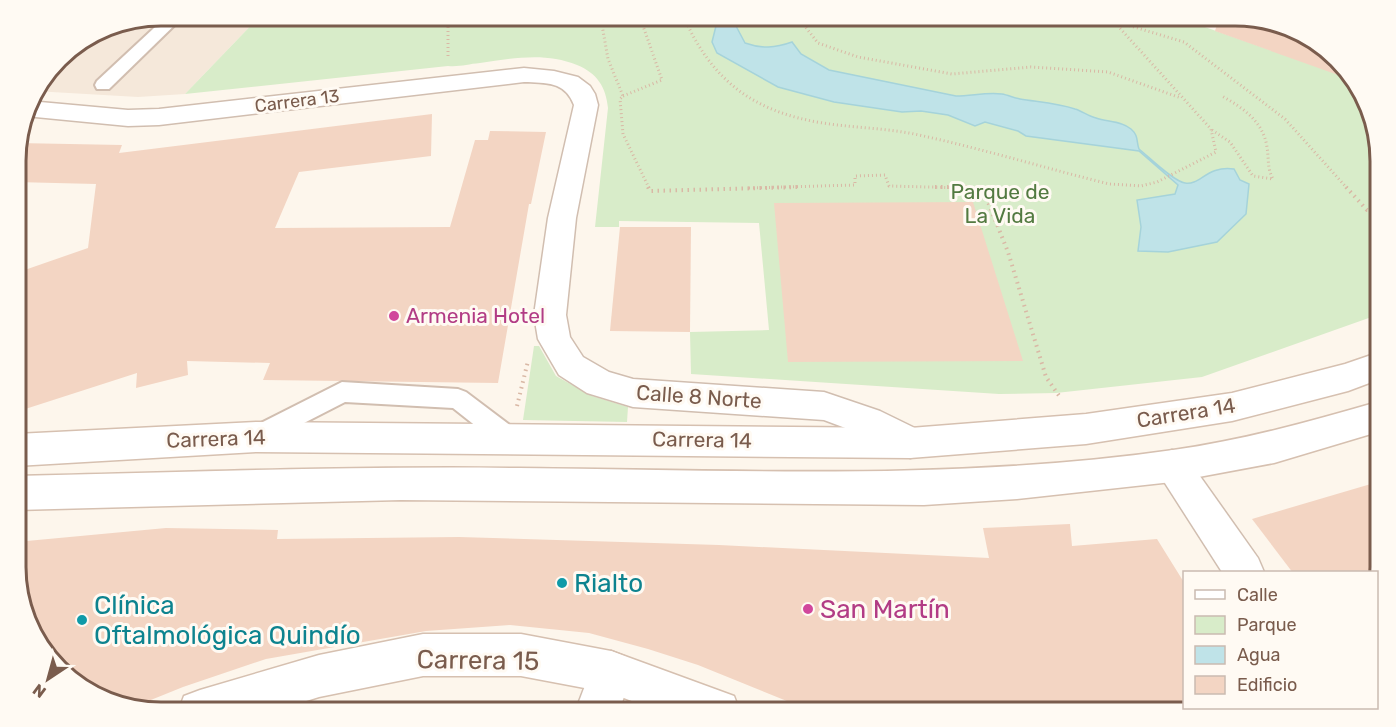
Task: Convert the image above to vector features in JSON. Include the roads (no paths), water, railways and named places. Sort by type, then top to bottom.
[{"type":"main road","name":"Carrera 13","points":[[36,110],[128,118],[159,117],[524,75],[547,76],[566,82]]},
{"type":"main road","name":"Calle 8 Norte","points":[[566,82],[581,92],[586,105],[562,218],[550,315],[554,339],[571,366],[599,383],[633,393],[824,406],[868,421],[910,443]]},
{"type":"main road","name":"Carrera 14","points":[[26,449],[256,437],[910,443],[1086,429],[1232,407],[1348,377],[1370,369]]},
{"type":"main road","points":[[26,493],[400,483],[924,488],[1028,481],[1172,466],[1274,447],[1370,419]]},
{"type":"main road","points":[[1172,466],[1243,571]]},
{"type":"main road","name":"Carrera 15","points":[[234,702],[319,676],[423,655],[521,655],[611,672],[690,702]]},
{"type":"main road","points":[[601,702],[611,672]]},
{"type":"lane","points":[[103,85],[165,26]]},
{"type":"lane","points":[[256,437],[342,392],[458,399],[510,439]]},
{"type":"water","points":[[716,26],[736,26],[745,43],[768,47],[792,42],[801,54],[829,70],[956,96],[1002,94],[1068,107],[1093,117],[1123,124],[1135,134],[1139,149],[1180,182],[1195,182],[1217,170],[1234,169],[1240,180],[1249,184],[1246,214],[1217,242],[1168,252],[1138,251],[1141,227],[1137,200],[1175,194],[1178,185],[1139,151],[1026,136],[1018,131],[985,122],[975,126],[948,115],[921,111],[902,112],[834,102],[778,87],[717,53],[712,42]]},
{"type":"place","name":"Armenia Hotel","points":[[394,316]]},
{"type":"place","name":"Rialto","points":[[562,583]]},
{"type":"place","name":"San Martín","points":[[808,609]]},
{"type":"place","name":"Clínica Oftalmológica Quindío","points":[[82,620]]},
{"type":"park label","name":"Parque de La Vida","points":[[1000,204]]}]
